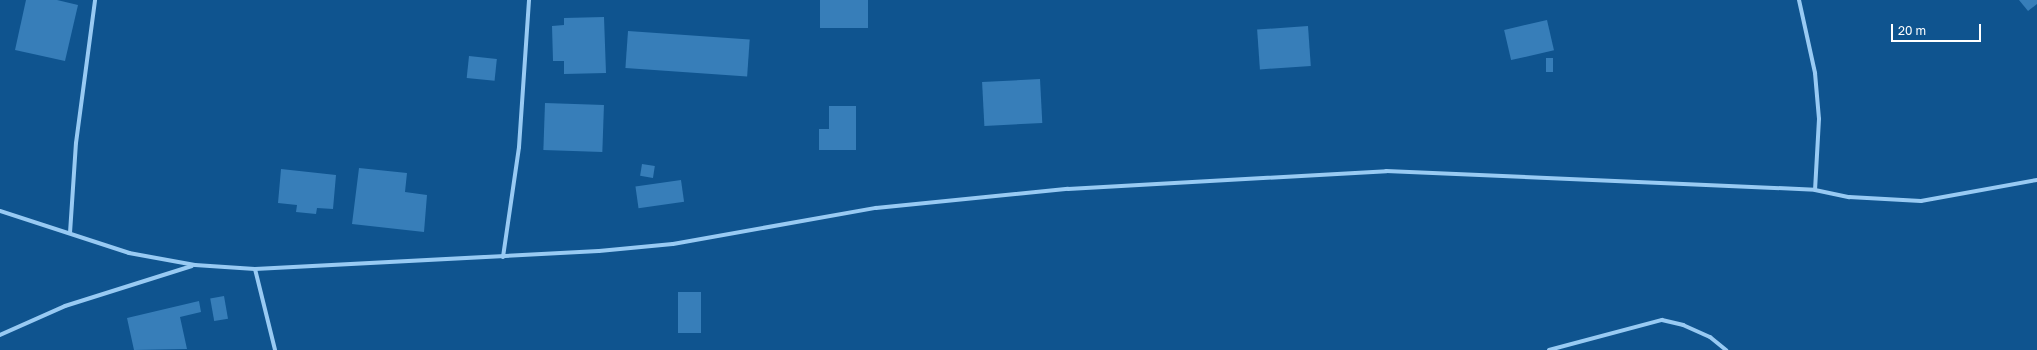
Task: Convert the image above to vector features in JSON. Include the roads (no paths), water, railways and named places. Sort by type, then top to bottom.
[{"type":"street","points":[[70,233],[76,143],[95,0]]},
{"type":"street","points":[[503,258],[519,147],[529,0]]},
{"type":"street","points":[[1799,0],[1813,66],[1819,119],[1815,190]]},
{"type":"street","points":[[0,212],[129,253],[194,265],[255,270],[503,258],[673,244],[876,208],[1068,189],[1362,172],[1815,190],[1849,197],[1921,201],[2037,180]]},
{"type":"street","points":[[0,335],[65,306],[194,265]]},
{"type":"street","points":[[255,270],[275,350]]},
{"type":"street","points":[[1549,350],[1662,320],[1683,325],[1710,338],[1726,350]]}]
